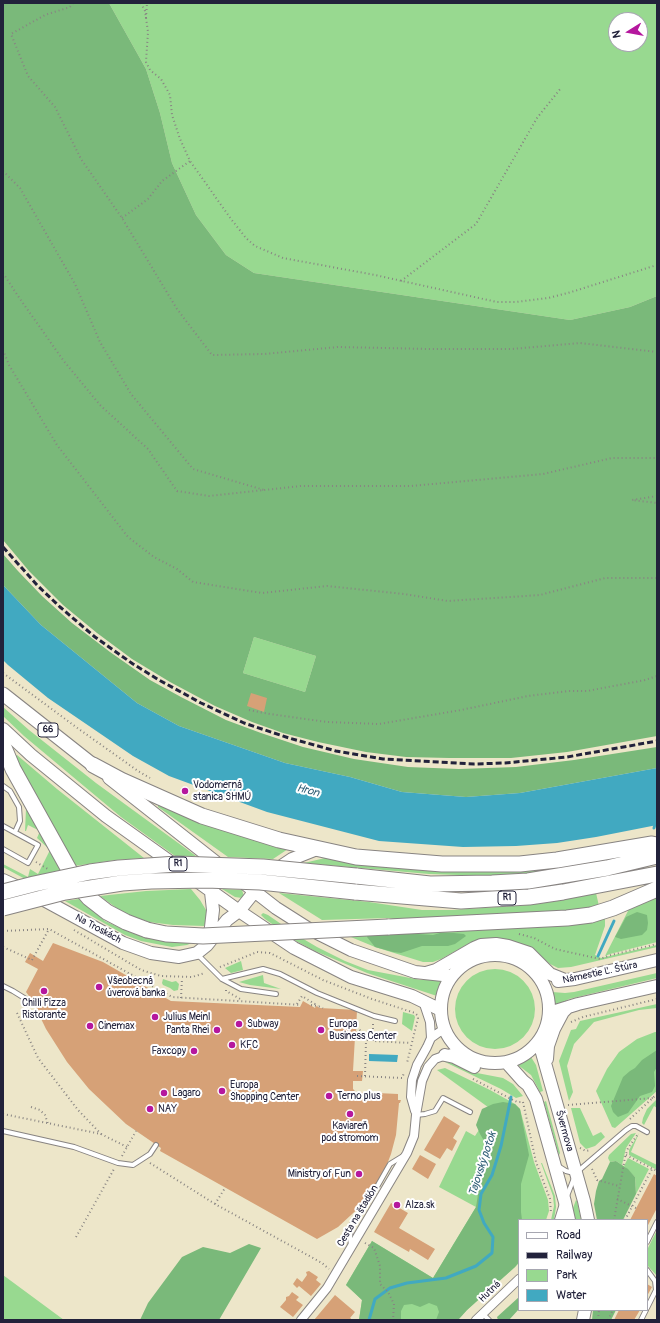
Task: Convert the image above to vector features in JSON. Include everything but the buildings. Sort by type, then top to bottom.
[{"type":"highway","points":[[3,745],[13,769],[77,884],[89,898],[107,912],[126,922],[147,930],[166,934],[203,936],[567,918],[591,915],[614,908],[657,889]]},
{"type":"highway","points":[[93,766],[202,816],[316,849],[356,857],[442,864],[520,864],[557,860],[652,844],[657,845]]},
{"type":"highway","name":"R1","points":[[3,883],[34,884],[90,872],[119,868],[177,864],[263,867],[430,884],[466,884],[528,881],[607,868],[657,856]]},
{"type":"highway","name":"R1","points":[[3,908],[65,892],[122,883],[151,881],[206,880],[247,882],[455,900],[529,897],[657,874]]},
{"type":"main road","name":"66","points":[[3,694],[93,766]]},
{"type":"main road","points":[[3,729],[31,755],[106,816],[239,912],[294,948],[351,977],[412,996],[441,1010]]},
{"type":"main road","points":[[93,766],[276,908],[309,929],[351,950],[415,972],[452,976]]},
{"type":"main road","points":[[197,953],[207,945],[227,920],[239,912],[254,891],[279,867],[292,859],[316,849]]},
{"type":"main road","name":"Na Troskách","points":[[3,883],[33,894],[123,943],[144,951],[179,957],[197,953]]},
{"type":"main road","points":[[207,945],[211,927],[212,892]]},
{"type":"main road","points":[[207,945],[274,935]]},
{"type":"main road","points":[[425,974],[436,970],[481,945],[496,944],[508,946],[529,953],[550,974],[565,980]]},
{"type":"main road","points":[[490,955],[512,958],[526,965],[535,972],[543,983],[549,1000],[547,1026],[539,1042],[524,1055],[506,1063],[494,1064],[482,1062],[471,1058],[452,1042],[445,1028],[441,1010],[444,994],[452,976],[465,964],[474,959],[490,955]]},
{"type":"main road","name":"Námestie Ľ. Štúra","points":[[543,983],[565,980],[657,960]]},
{"type":"main road","points":[[549,1013],[568,1007],[657,986]]},
{"type":"main road","points":[[546,1068],[548,1046],[557,1023],[563,1012],[568,1007]]},
{"type":"main road","name":"Švermova","points":[[539,1042],[588,1219]]},
{"type":"main road","points":[[445,1055],[480,1069],[515,1073]]},
{"type":"main road","name":"Švermova","points":[[506,1063],[532,1090],[554,1162],[569,1219]]},
{"type":"street","points":[[423,1001],[430,1022],[431,1038]]},
{"type":"street","name":"Cesta na štadión","points":[[416,1115],[412,1098],[412,1080],[417,1065],[431,1038],[445,1028]]},
{"type":"street","name":"Cesta na štadión","points":[[301,1320],[327,1288],[336,1274],[407,1153],[414,1136],[422,1081],[428,1067],[435,1059],[460,1050]]},
{"type":"street","points":[[559,1219],[565,1202]]},
{"type":"street","name":"Hutná","points":[[476,1320],[518,1281]]},
{"type":"lane","points":[[3,786],[10,791],[19,807],[20,821],[15,832]]},
{"type":"lane","points":[[3,826],[38,845],[28,862],[3,849]]},
{"type":"lane","points":[[197,953],[222,979],[241,989],[276,994]]},
{"type":"lane","points":[[222,979],[263,969],[280,974],[324,996],[374,1016],[395,1021]]},
{"type":"lane","points":[[3,986],[34,1004]]},
{"type":"lane","points":[[416,1115],[435,1111],[443,1098],[470,1112]]},
{"type":"lane","points":[[565,1202],[576,1173],[632,1126],[636,1126],[646,1132]]},
{"type":"lane","points":[[3,1131],[74,1147],[118,1163],[133,1165],[150,1154],[156,1145]]},
{"type":"lane","points":[[554,1162],[566,1171],[576,1173]]},
{"type":"lane","points":[[648,1240],[657,1222]]},
{"type":"lane","points":[[648,1271],[655,1281],[656,1290],[648,1305]]},
{"type":"lane","points":[[483,1314],[489,1320]]},
{"type":"path","points":[[73,3],[70,7],[45,15],[11,34],[28,76],[55,107],[81,159],[122,218],[177,309],[212,355],[264,354],[338,347],[512,349],[580,343],[657,352]]},
{"type":"path","points":[[141,3],[145,11],[148,41],[146,62],[150,70],[161,79],[170,95],[172,115],[180,139],[190,161],[230,219],[246,238],[256,246],[283,258],[497,302],[516,302],[548,298],[657,265]]},
{"type":"path","points":[[146,19],[148,3]]},
{"type":"path","points":[[401,282],[476,224],[537,118],[561,88]]},
{"type":"path","points":[[122,218],[148,199],[162,181],[190,161]]},
{"type":"path","points":[[3,171],[20,188],[40,222],[75,284],[100,342],[131,394],[140,405],[193,469],[266,490]]},
{"type":"path","points":[[3,273],[63,360],[100,405],[148,449],[177,491],[209,496],[301,486],[411,486],[543,474],[612,458],[657,458]]},
{"type":"path","points":[[3,350],[9,365],[58,445],[128,537],[154,557],[177,569],[193,582],[262,593],[327,586],[404,594],[448,601],[540,595],[605,578],[657,578]]},
{"type":"path","points":[[657,496],[632,500],[657,503]]},
{"type":"path","points":[[3,673],[151,779]]},
{"type":"path","points":[[250,710],[327,722],[379,724],[461,710],[528,696],[569,691],[587,691],[645,680],[657,676]]},
{"type":"path","points":[[3,947],[33,960],[49,929]]},
{"type":"path","points":[[3,931],[49,929],[172,997],[301,1005]]},
{"type":"path","points":[[611,955],[657,944]]},
{"type":"path","points":[[181,998],[182,978]]},
{"type":"path","points":[[226,992],[243,1001]]},
{"type":"path","points":[[297,1005],[302,996],[323,1008]]},
{"type":"path","points":[[569,1025],[583,1017],[657,999]]},
{"type":"path","points":[[311,1005],[318,1006]]},
{"type":"path","points":[[17,1013],[38,1058],[78,1110],[101,1134]]},
{"type":"path","points":[[373,1025],[373,1041]]},
{"type":"path","points":[[356,1028],[367,1034],[373,1041],[411,1043]]},
{"type":"path","points":[[365,1076],[366,1041],[370,1038]]},
{"type":"path","points":[[357,1076],[402,1078]]},
{"type":"path","points":[[468,1076],[517,1102],[524,1102],[536,1162],[550,1199],[550,1216]]},
{"type":"path","points":[[630,1119],[657,1094]]},
{"type":"path","points":[[569,1112],[567,1105],[653,1098]]},
{"type":"path","points":[[31,1107],[40,1110],[45,1115],[48,1124]]},
{"type":"path","points":[[3,1114],[101,1134],[127,1147]]},
{"type":"path","points":[[614,1219],[619,1186],[628,1148],[641,1129]]},
{"type":"path","points":[[76,1237],[136,1131]]},
{"type":"path","points":[[578,1147],[586,1151],[595,1150]]},
{"type":"path","points":[[626,1155],[657,1171]]},
{"type":"path","points":[[144,1159],[215,1204],[322,1263],[336,1274]]},
{"type":"path","points":[[626,1219],[652,1169]]},
{"type":"path","points":[[597,1180],[619,1186]]},
{"type":"path","points":[[646,1181],[650,1183]]},
{"type":"path","points":[[215,1204],[225,1188]]},
{"type":"path","points":[[617,1199],[636,1208]]},
{"type":"path","points":[[365,1243],[374,1248],[380,1266],[380,1284],[388,1292],[394,1304],[393,1320]]},
{"type":"path","points":[[608,1320],[612,1311]]},
{"type":"green space","points":[[3,3],[109,3],[146,69],[160,113],[172,163],[196,215],[226,255],[254,273],[570,320],[630,307],[657,296],[657,736],[567,752],[511,758],[449,758],[406,757],[366,752],[283,733],[252,722],[215,706],[170,682],[132,659],[63,605],[29,571],[3,540]],"holes":[[[254,637],[316,656],[305,692],[243,673]]]},
{"type":"green space","points":[[109,3],[657,3],[657,296],[630,307],[570,320],[254,273],[226,255],[196,215],[172,163],[160,113],[146,69]]},
{"type":"green space","points":[[3,554],[42,596],[72,623],[150,680],[226,720],[303,747],[354,759],[408,767],[459,769],[516,767],[574,760],[657,747],[657,768],[520,793],[466,797],[402,792],[350,777],[285,763],[179,726],[137,703],[41,625],[3,585]]},
{"type":"green space","points":[[254,637],[316,656],[305,692],[243,673]]},
{"type":"green space","points":[[3,707],[29,730],[96,783],[196,856],[175,856],[121,817],[24,736],[3,716]]},
{"type":"green space","points":[[17,755],[57,789],[144,858],[74,866],[17,762],[15,756]]},
{"type":"green space","points":[[3,761],[64,873],[27,880],[3,867],[3,864],[28,877],[30,869],[38,874],[50,850],[37,838],[40,831],[28,825],[25,831],[26,809],[3,767]]},
{"type":"green space","points":[[158,804],[196,821],[263,843],[288,849],[273,859],[228,857],[158,807]]},
{"type":"green space","points":[[325,858],[344,861],[572,864],[574,866],[552,871],[488,876],[429,874],[304,863]]},
{"type":"green space","points":[[191,889],[206,910],[206,921],[204,926],[173,925],[149,922],[129,915],[100,896],[146,891]]},
{"type":"green space","points":[[222,889],[242,890],[244,896],[242,898],[235,897]]},
{"type":"green space","points":[[279,893],[369,902],[422,910],[452,910],[528,905],[596,893],[599,906],[579,910],[530,913],[394,919],[322,920]]},
{"type":"green space","points":[[657,895],[657,942],[605,956],[630,907]]},
{"type":"green space","points":[[79,899],[105,921],[127,931],[146,938],[158,940],[194,942],[187,945],[172,947],[141,941],[125,935],[65,901]]},
{"type":"green space","points":[[637,912],[647,915],[647,930],[642,935],[621,939],[615,937],[626,917]]},
{"type":"green space","points":[[263,913],[317,947],[345,961],[368,970],[421,980],[435,980],[444,978],[439,987],[437,996],[367,973],[315,951],[296,941],[265,919],[261,915]]},
{"type":"green space","points":[[605,918],[605,926],[595,955],[601,958],[657,945],[657,947],[571,967],[558,968],[550,964],[533,950],[483,940],[468,944],[433,962],[423,962],[375,947],[346,935]]},
{"type":"green space","points":[[440,933],[464,934],[466,936],[455,944],[448,946],[422,946],[401,953],[375,947],[367,937],[368,935],[383,934],[433,935]]},
{"type":"green space","points":[[241,961],[243,970],[231,973],[225,968]]},
{"type":"green space","points":[[495,969],[510,972],[523,981],[532,994],[535,1009],[532,1024],[523,1037],[510,1046],[495,1049],[480,1046],[467,1037],[458,1024],[455,1009],[458,994],[467,981],[480,972]]},
{"type":"green space","points":[[657,973],[657,978],[569,999],[555,1007],[552,992],[574,992]]},
{"type":"green space","points":[[263,975],[264,983],[281,989],[239,982]]},
{"type":"green space","points":[[163,979],[172,982],[176,981],[179,984],[178,990],[174,991],[163,985]]},
{"type":"green space","points":[[657,1004],[657,1008],[639,1010],[594,1022],[574,1044],[567,1066],[573,1092],[569,1101],[559,1061],[571,1030],[576,1029],[580,1021]]},
{"type":"green space","points":[[403,1012],[414,1015],[415,1017],[412,1031],[402,1024]]},
{"type":"green space","points":[[657,1032],[657,1091],[615,1128],[612,1127],[596,1091],[607,1069],[619,1052],[637,1039]]},
{"type":"green space","points":[[657,1050],[657,1067],[654,1072],[655,1086],[652,1092],[640,1096],[628,1113],[618,1117],[613,1112],[611,1106],[623,1077],[635,1068],[642,1060]]},
{"type":"green space","points":[[531,1057],[536,1065],[543,1091],[540,1092],[531,1075],[518,1065]]},
{"type":"green space","points":[[445,1062],[453,1063],[477,1073],[503,1078],[513,1084],[523,1096],[516,1098],[501,1089]]},
{"type":"green space","points":[[445,1068],[490,1090],[515,1104],[520,1109],[534,1162],[548,1200],[549,1211],[546,1219],[518,1219],[518,1264],[458,1320],[359,1320],[362,1300],[346,1285],[372,1241],[433,1278],[476,1207],[439,1187],[466,1131],[475,1136],[492,1110],[437,1070]]},
{"type":"green space","points":[[657,1099],[657,1108],[654,1106],[644,1125],[642,1123],[647,1109]]},
{"type":"green space","points":[[546,1101],[560,1153],[559,1155],[544,1102]]},
{"type":"green space","points":[[503,1102],[515,1104],[520,1109],[529,1155],[521,1184],[522,1219],[518,1219],[518,1263],[458,1320],[436,1320],[439,1312],[437,1306],[429,1303],[420,1307],[412,1304],[404,1305],[401,1311],[401,1320],[359,1320],[362,1300],[346,1285],[372,1241],[433,1278],[476,1207],[486,1144],[476,1125],[482,1109],[493,1104]]},
{"type":"green space","points":[[571,1108],[580,1108],[593,1136],[601,1132],[605,1137],[595,1146],[586,1149],[580,1143]]},
{"type":"green space","points":[[636,1133],[626,1148],[622,1165],[616,1161],[610,1162],[608,1158],[609,1155],[631,1134]]},
{"type":"green space","points":[[639,1133],[631,1152],[657,1165],[657,1170],[629,1155],[629,1150]]},
{"type":"green space","points":[[628,1158],[649,1169],[636,1194],[635,1177],[624,1166]]},
{"type":"green space","points":[[616,1161],[628,1169],[635,1177],[636,1194],[624,1219],[597,1219],[594,1204],[596,1191],[599,1181],[602,1179],[610,1162]]},
{"type":"green space","points":[[541,1163],[555,1196],[556,1207],[554,1219],[551,1219],[554,1206],[553,1196]]},
{"type":"green space","points":[[576,1200],[581,1219],[575,1219],[573,1208]]},
{"type":"green space","points":[[657,1230],[657,1276],[648,1266],[648,1248]]},
{"type":"green space","points":[[249,1244],[261,1248],[219,1320],[140,1320],[148,1303],[182,1257],[203,1247],[230,1253]]},
{"type":"green space","points":[[3,1275],[64,1320],[3,1320]]},
{"type":"green space","points":[[518,1298],[518,1310],[509,1320],[498,1320],[497,1317]]},
{"type":"green space","points":[[593,1311],[616,1311],[611,1320],[592,1320]]},
{"type":"water","name":"Hron","points":[[3,585],[41,625],[137,703],[179,726],[285,763],[350,777],[402,792],[466,797],[520,793],[657,768],[657,825],[557,843],[516,846],[463,847],[379,841],[267,812],[169,776],[133,756],[48,698],[8,665],[3,660]]},
{"type":"water","points":[[369,1054],[398,1055],[397,1062],[369,1061]]},
{"type":"waterway","name":"Tajovský potok","points":[[654,828],[657,816]]},
{"type":"waterway","name":"Tajovský potok","points":[[598,956],[614,921]]},
{"type":"waterway","name":"Tajovský potok","points":[[369,1320],[375,1299],[390,1288],[407,1283],[446,1278],[476,1266],[492,1253],[493,1237],[484,1223],[479,1210],[481,1194],[492,1175],[501,1146],[511,1097]]},
{"type":"railway","points":[[3,547],[37,585],[60,607],[95,637],[133,664],[201,703],[244,723],[289,738],[336,751],[383,759],[474,764],[505,763],[567,757],[657,741]]},
{"type":"place","name":"Vodomerná stanica SHMÚ","points":[[185,791]]},
{"type":"place","name":"Všeobecná úverová banka","points":[[99,987]]},
{"type":"place","name":"Chilli Pizza Ristorante","points":[[44,991]]},
{"type":"place","name":"Julius Meinl","points":[[155,1017]]},
{"type":"place","name":"Subway","points":[[239,1024]]},
{"type":"place","name":"Cinemax","points":[[90,1026]]},
{"type":"place","name":"Panta Rhei","points":[[217,1030]]},
{"type":"place","name":"Europa Business Center","points":[[321,1030]]},
{"type":"place","name":"KFC","points":[[232,1045]]},
{"type":"place","name":"Faxcopy","points":[[194,1051]]},
{"type":"place","name":"Europa Shopping Center","points":[[222,1091]]},
{"type":"place","name":"Lagaro","points":[[164,1093]]},
{"type":"place","name":"Terno plus","points":[[329,1096]]},
{"type":"place","name":"NAY","points":[[150,1109]]},
{"type":"place","name":"Kaviareň pod stromom","points":[[350,1114]]},
{"type":"place","name":"Ministry of Fun","points":[[359,1174]]},
{"type":"place","name":"Alza.sk","points":[[397,1205]]}]
